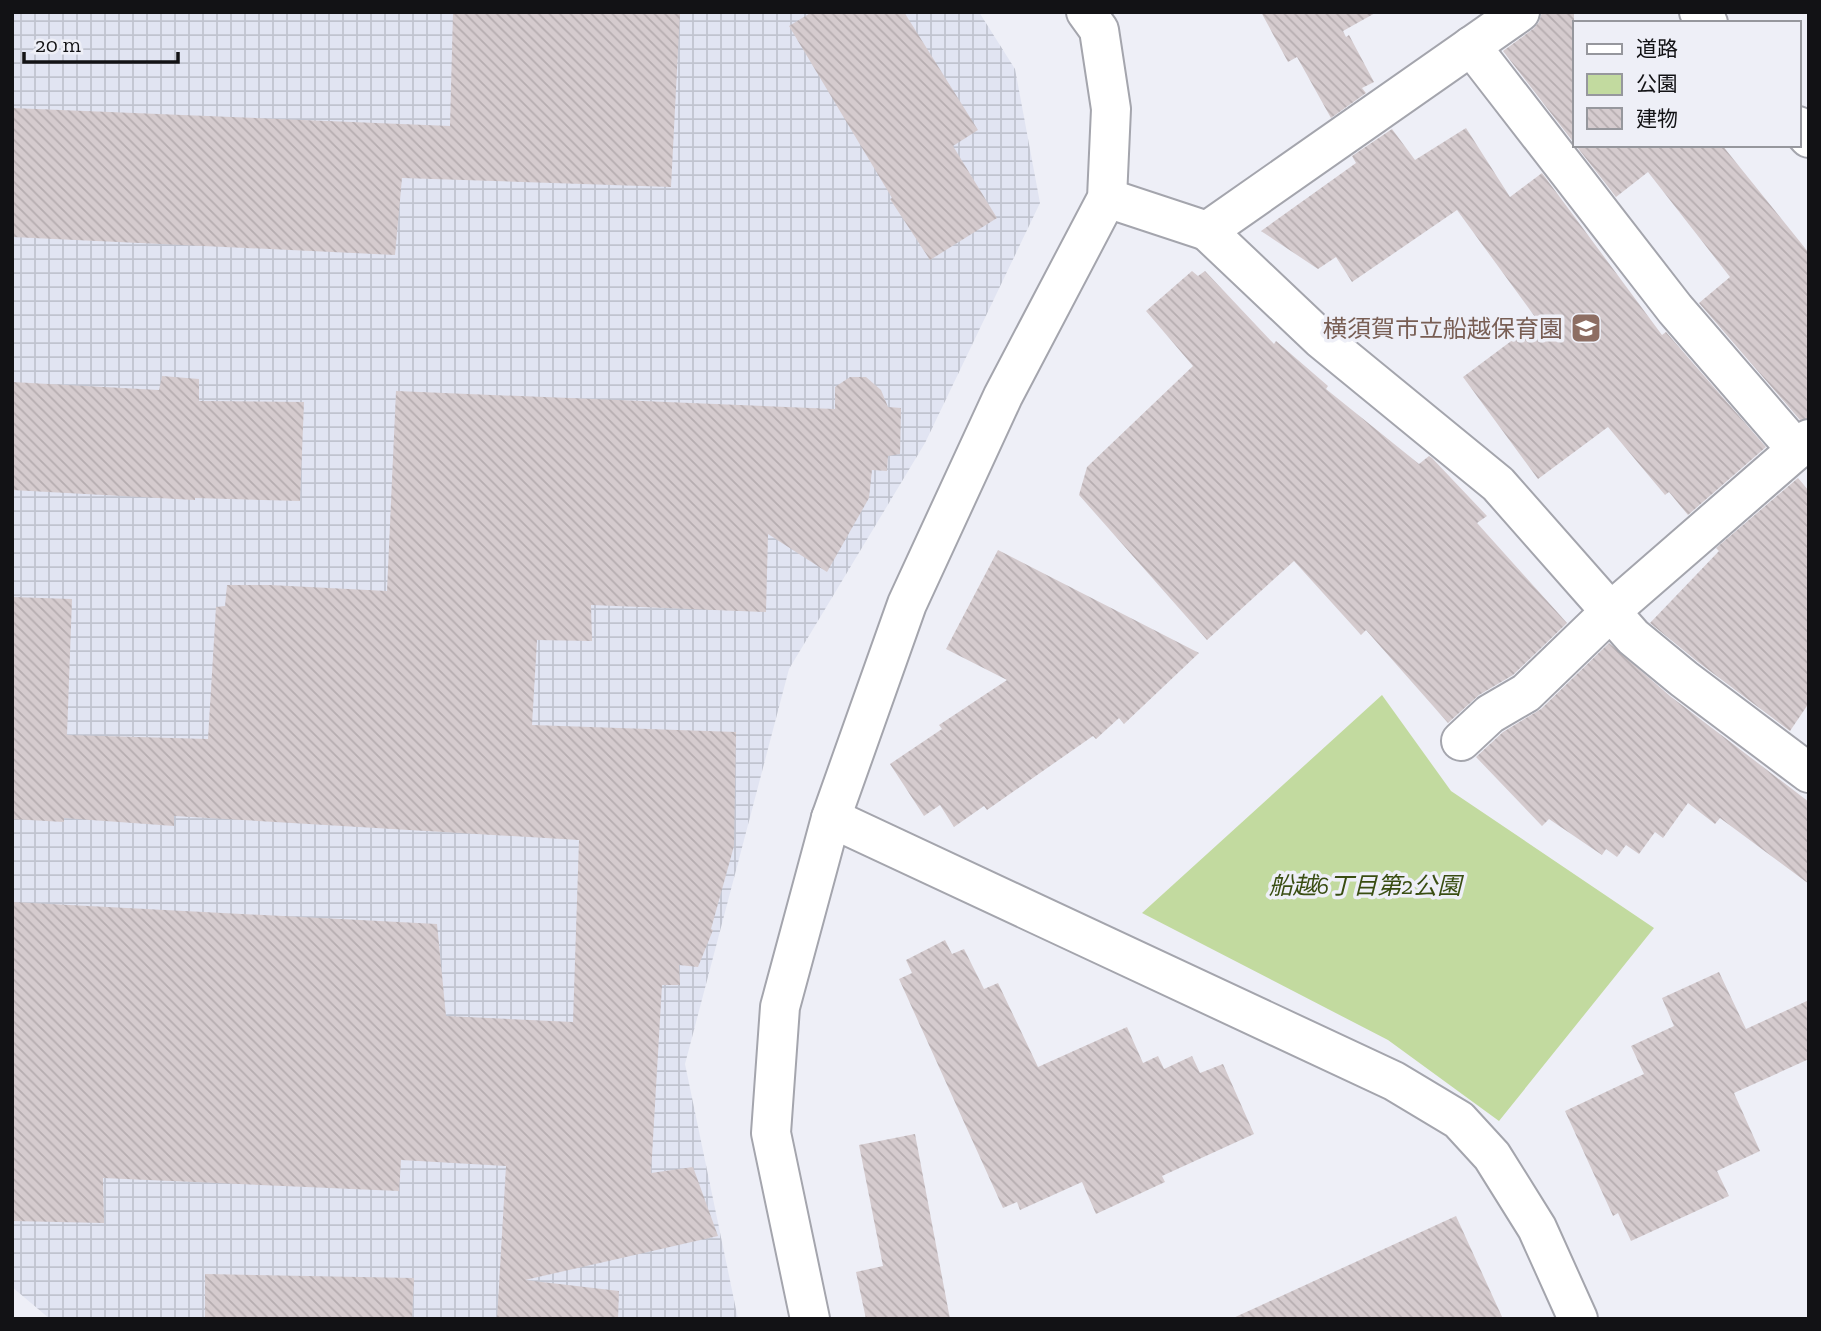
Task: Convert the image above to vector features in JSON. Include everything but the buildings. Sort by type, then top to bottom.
[{"type":"street","points":[[810,1319],[771,1133],[780,1007],[831,818],[907,604],[1003,396],[1107,198],[1111,109],[1099,30],[1086,12]]},
{"type":"street","points":[[1207,231],[1520,12]]},
{"type":"street","points":[[1461,741],[1490,714],[1526,693],[1611,611],[1805,443],[1675,309],[1471,46]]},
{"type":"street","points":[[1107,198],[1207,231],[1321,339],[1499,484],[1633,637],[1809,773]]},
{"type":"street","points":[[831,818],[1394,1081],[1459,1120],[1492,1156],[1537,1228],[1578,1319]]},
{"type":"shaded area","points":[[12,12],[979,12],[1015,69],[1040,203],[925,443],[789,669],[685,1064],[738,1319],[50,1319],[12,1287]]},
{"type":"green space","name":"船越6丁目第2公園","points":[[1382,695],[1451,791],[1654,928],[1499,1121],[1388,1040],[1142,913]]},
{"type":"place","name":"横須賀市立船越保育園","points":[[1586,328]]}]
